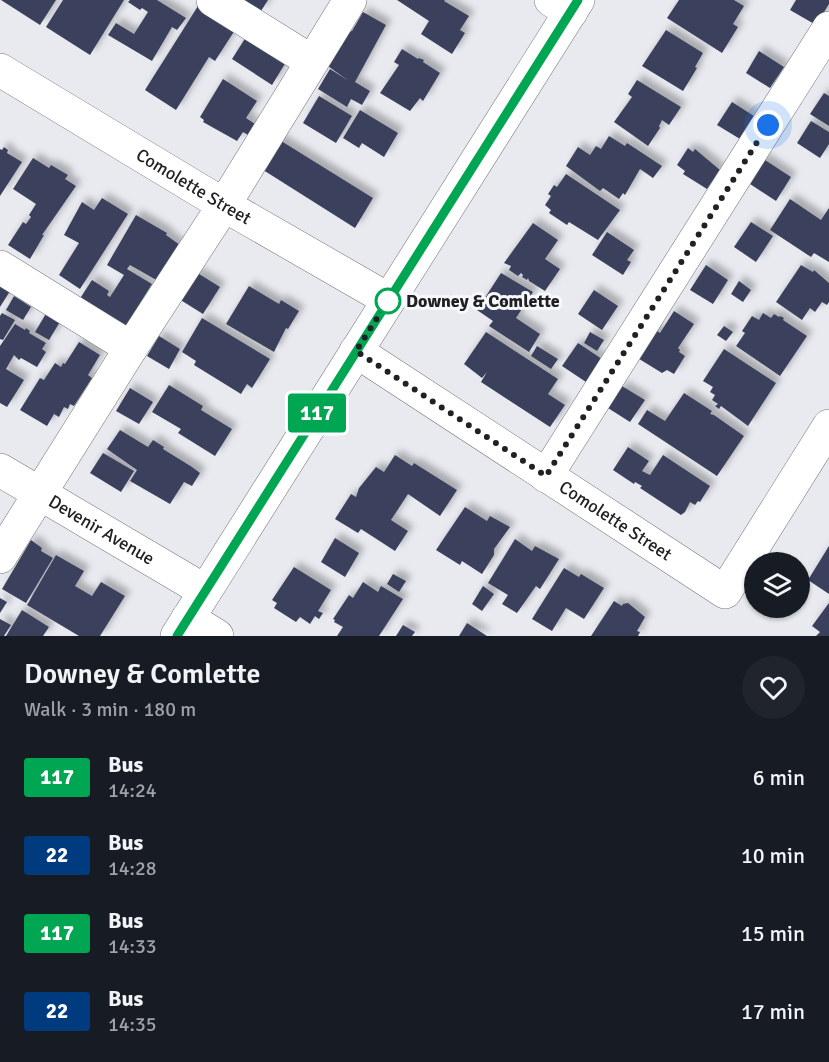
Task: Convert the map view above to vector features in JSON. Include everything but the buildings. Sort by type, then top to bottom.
[{"type":"street","points":[[213,0],[311,61]]},
{"type":"street","points":[[0,557],[224,205],[350,0]]},
{"type":"street","points":[[217,636],[183,627],[389,300],[567,4]]},
{"type":"street","points":[[546,476],[829,28]]},
{"type":"street","name":"Comolette Street","points":[[0,70],[224,205],[389,300]]},
{"type":"street","points":[[0,267],[131,348]]},
{"type":"street","name":"Comolette Street","points":[[356,351],[725,592],[829,426]]},
{"type":"street","name":"Devenir Avenue","points":[[0,470],[205,591]]},
{"type":"bus line","name":"117","points":[[177,636],[578,0]]},
{"type":"place","name":"Downey & Comlette","points":[[388,301]]},
{"type":"route","points":[[388,301],[356,351],[546,476],[768,125]]}]
